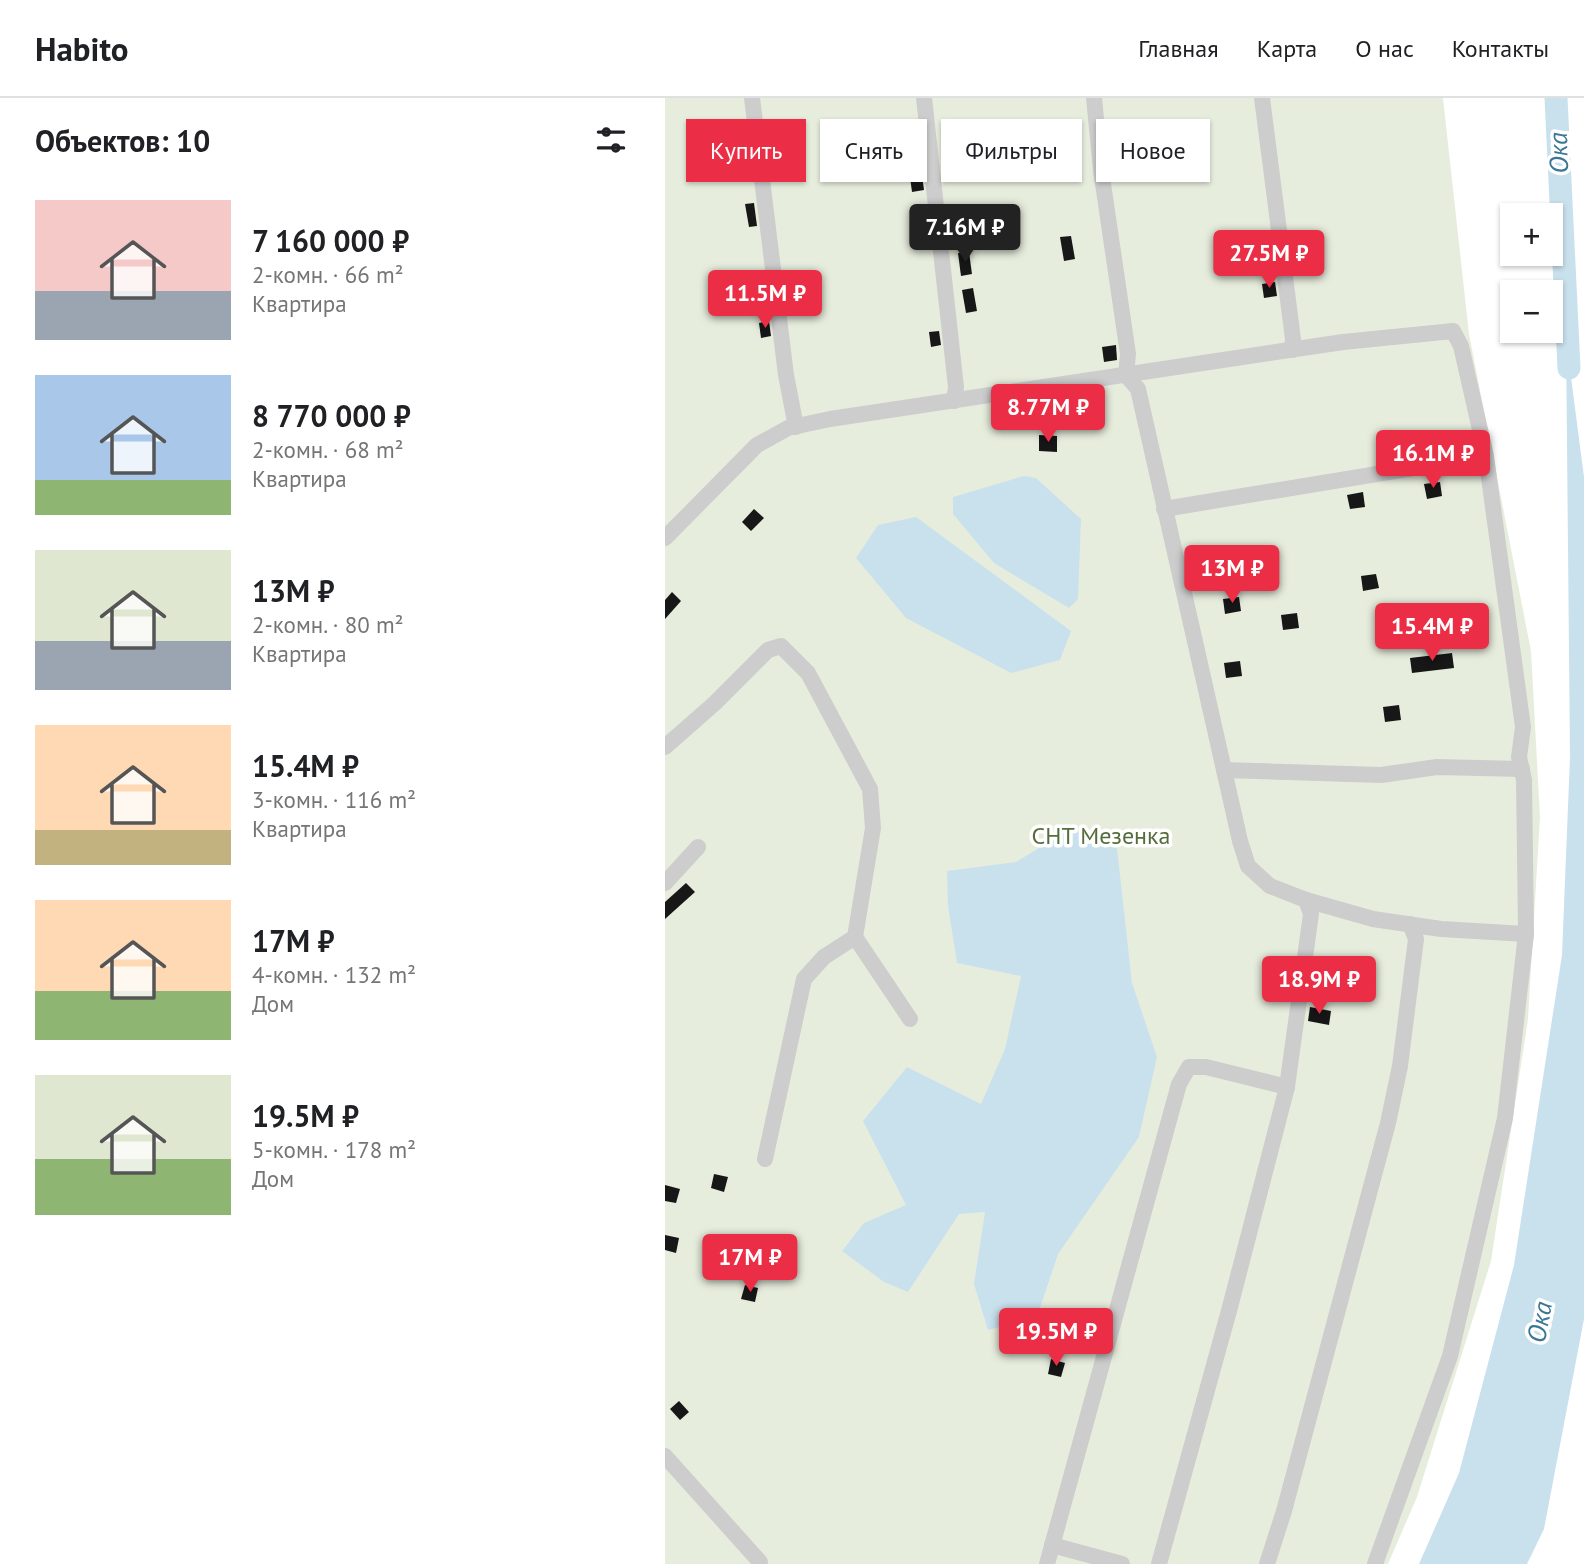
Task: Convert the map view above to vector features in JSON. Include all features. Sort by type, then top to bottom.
[{"type":"street","points":[[752,98],[786,376],[796,427]]},
{"type":"street","points":[[924,98],[956,387],[954,401]]},
{"type":"street","points":[[1094,98],[1101,170],[1128,354],[1126,375],[1138,389],[1240,841],[1248,866],[1270,886],[1305,900],[1373,919],[1441,929],[1526,934]]},
{"type":"street","points":[[1262,98],[1293,339],[1291,350]]},
{"type":"street","points":[[665,538],[757,445],[787,428],[830,419],[1343,342],[1453,331],[1461,346],[1486,456],[1523,727],[1519,757],[1523,775],[1526,934],[1505,1118],[1450,1356],[1374,1564]]},
{"type":"street","points":[[1164,509],[1486,456]]},
{"type":"street","points":[[665,747],[715,703],[768,649],[781,646],[809,673],[870,789],[873,828],[855,937],[911,1019]]},
{"type":"street","points":[[1224,770],[1381,775],[1437,767],[1523,775]]},
{"type":"street","points":[[665,883],[698,848]]},
{"type":"street","points":[[1159,1564],[1287,1087],[1311,914],[1305,900]]},
{"type":"street","points":[[1267,1564],[1388,1123],[1400,1066],[1416,939],[1411,924]]},
{"type":"street","points":[[765,1160],[804,979],[824,957],[855,937]]},
{"type":"street","points":[[1047,1564],[1179,1084],[1189,1067],[1206,1067],[1287,1087]]},
{"type":"street","points":[[665,1456],[760,1562]]},
{"type":"street","points":[[1052,1545],[1122,1564]]},
{"type":"green space","name":"СНТ Мезенка","points":[[665,98],[1443,98],[1469,334],[1531,651],[1540,817],[1528,1019],[1491,1261],[1417,1497],[1388,1564],[665,1564]]},
{"type":"water","points":[[1566,339],[1584,477],[1584,1319],[1544,1529],[1527,1564],[1419,1564],[1459,1473],[1514,1265],[1562,955],[1570,757]]},
{"type":"water","points":[[1024,476],[1036,478],[1081,519],[1078,599],[1069,608],[994,563],[953,514],[953,497]]},
{"type":"water","points":[[916,517],[1071,631],[1060,660],[1011,673],[906,618],[856,558],[878,525]]},
{"type":"water","points":[[1115,830],[1132,983],[1157,1057],[1139,1137],[1058,1254],[1037,1317],[988,1330],[974,1284],[985,1212],[959,1214],[908,1292],[884,1282],[842,1251],[864,1223],[906,1205],[863,1121],[907,1067],[981,1104],[1005,1049],[1021,976],[957,963],[948,906],[947,871],[1016,862],[1065,832]]},
{"type":"building","points":[[911,182],[923,182],[924,190],[912,192]]},
{"type":"building","points":[[754,203],[757,226],[749,227],[745,204]]},
{"type":"building","points":[[1071,236],[1075,259],[1064,261],[1060,237]]},
{"type":"building","points":[[969,252],[972,274],[961,276],[958,253]]},
{"type":"building","points":[[1275,282],[1277,296],[1264,298],[1262,284]]},
{"type":"building","points":[[973,288],[977,311],[966,313],[962,290]]},
{"type":"building","points":[[769,321],[771,336],[761,338],[759,323]]},
{"type":"building","points":[[939,331],[941,345],[931,347],[929,332]]},
{"type":"building","points":[[1116,345],[1117,360],[1104,362],[1102,347]]},
{"type":"building","points":[[1039,435],[1057,436],[1057,452],[1039,451]]},
{"type":"building","points":[[1440,482],[1442,496],[1427,499],[1424,484]]},
{"type":"building","points":[[1363,492],[1365,507],[1350,509],[1347,495]]},
{"type":"building","points":[[754,509],[764,518],[751,531],[742,522]]},
{"type":"building","points":[[1376,574],[1379,588],[1363,591],[1361,576]]},
{"type":"building","points":[[672,592],[681,601],[665,619],[665,600]]},
{"type":"building","points":[[1239,597],[1241,611],[1225,614],[1223,599]]},
{"type":"building","points":[[1297,613],[1299,628],[1283,630],[1281,615]]},
{"type":"building","points":[[1452,653],[1454,668],[1412,673],[1410,658]]},
{"type":"building","points":[[1240,661],[1242,676],[1226,678],[1224,663]]},
{"type":"building","points":[[1399,705],[1401,720],[1385,722],[1383,707]]},
{"type":"building","points":[[686,883],[695,892],[665,919],[665,902]]},
{"type":"building","points":[[1310,1007],[1331,1011],[1329,1025],[1308,1021]]},
{"type":"building","points":[[714,1174],[728,1177],[724,1192],[711,1188]]},
{"type":"building","points":[[665,1185],[680,1189],[676,1203],[665,1201]]},
{"type":"building","points":[[665,1235],[679,1238],[676,1253],[665,1250]]},
{"type":"building","points":[[745,1285],[758,1288],[755,1302],[741,1299]]},
{"type":"building","points":[[1051,1359],[1065,1363],[1061,1377],[1048,1374]]},
{"type":"building","points":[[679,1401],[689,1412],[680,1420],[670,1409]]},
{"type":"waterway","name":"Ока","points":[[1556,98],[1569,368]]}]
